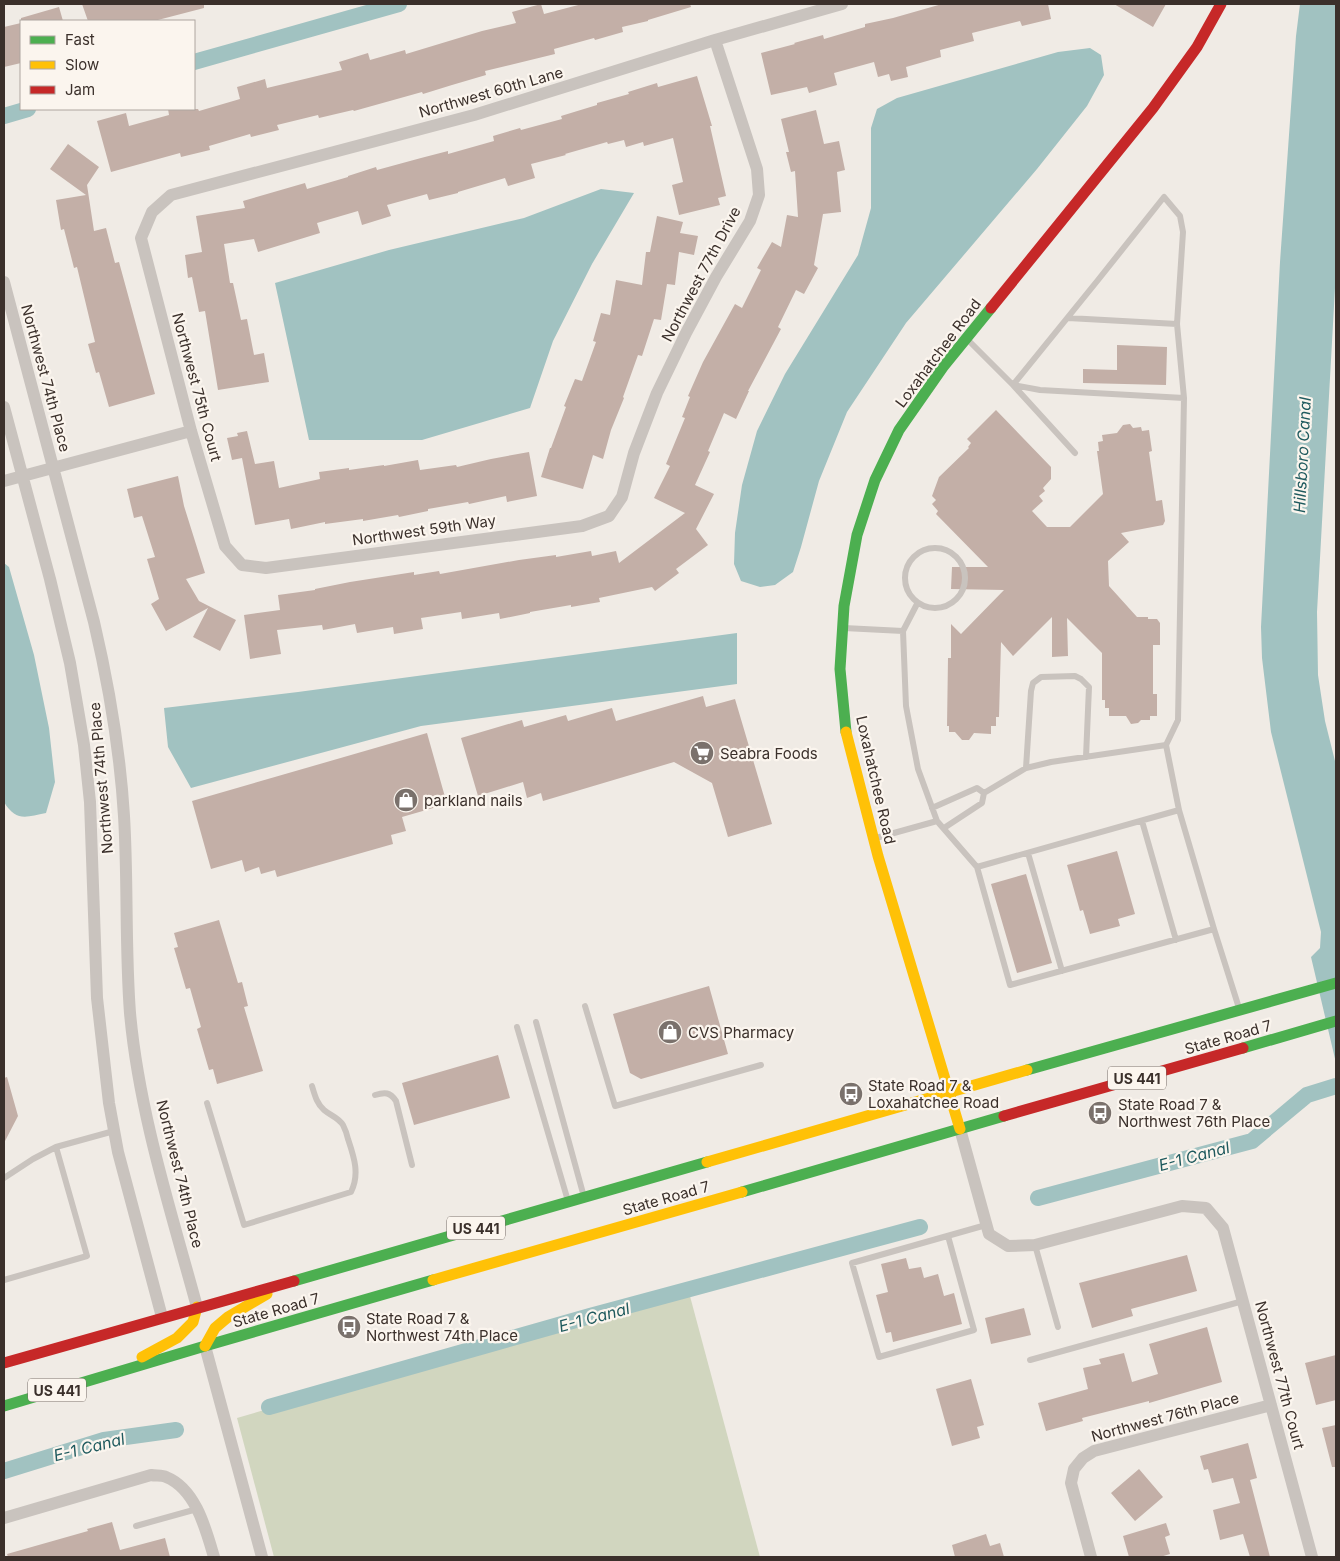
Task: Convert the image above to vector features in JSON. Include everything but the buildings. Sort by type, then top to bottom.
[{"type":"main road","name":"Loxahatchee Road","points":[[960,1129],[873,839],[847,737],[840,669],[844,606],[857,535],[875,480],[899,430],[943,367],[1153,108],[1197,47],[1221,4]]},
{"type":"main road","name":"State Road 7","points":[[4,1363],[1336,983]]},
{"type":"main road","name":"State Road 7","points":[[4,1406],[205,1346],[1336,1021]]},
{"type":"main road","points":[[205,1346],[215,1328],[228,1317],[289,1281]]},
{"type":"main road","points":[[110,1374],[177,1338],[193,1322],[198,1307]]},
{"type":"street","name":"Northwest 60th Lane","points":[[152,212],[171,195],[474,115],[715,40],[842,4]]},
{"type":"street","name":"Northwest 77th Drive","points":[[609,516],[622,497],[634,453],[657,393],[716,277],[750,222],[759,195],[757,169],[715,40]]},
{"type":"street","name":"Northwest 75th Court","points":[[152,212],[141,238],[191,431],[225,546],[242,565]]},
{"type":"street","name":"Northwest 74th Place","points":[[4,282],[107,676],[116,731],[124,817],[130,1013],[138,1070],[162,1180],[198,1307]]},
{"type":"street","name":"Northwest 74th Place","points":[[4,407],[70,663],[84,745],[90,802],[97,998],[102,1051],[118,1152],[162,1317]]},
{"type":"street","points":[[4,481],[191,431]]},
{"type":"street","name":"Northwest 59th Way","points":[[242,565],[266,568],[582,526],[609,516]]},
{"type":"street","points":[[960,1129],[989,1234],[1008,1246],[1036,1245]]},
{"type":"street","name":"Northwest 77th Court","points":[[1036,1245],[1182,1206],[1206,1208],[1223,1228],[1312,1557]]},
{"type":"street","points":[[205,1346],[262,1557]]},
{"type":"street","name":"Northwest 76th Place","points":[[1091,1557],[1071,1483],[1074,1469],[1083,1458],[1094,1451],[1271,1406]]},
{"type":"street","points":[[4,1518],[151,1475],[165,1476],[178,1484],[197,1509],[203,1521],[214,1557]]},
{"type":"lane","points":[[1013,384],[1068,318],[1164,196],[1180,216],[1183,232],[1177,324],[1184,398],[1178,720],[1166,745],[1179,810],[1239,1010]]},
{"type":"lane","points":[[1068,318],[1177,324]]},
{"type":"lane","points":[[967,338],[1013,384],[1075,454]]},
{"type":"lane","points":[[1013,384],[1040,390],[1184,398]]},
{"type":"lane","points":[[929,548],[940,548],[949,551],[963,566],[965,576],[961,595],[954,602],[940,608],[926,608],[917,604],[905,587],[904,576],[906,567],[916,555],[929,548]]},
{"type":"lane","points":[[917,604],[903,630],[906,706],[918,768],[937,821],[977,867],[1010,985],[1214,929]]},
{"type":"lane","points":[[843,628],[903,630]]},
{"type":"lane","points":[[1026,768],[1031,691],[1034,683],[1041,677],[1075,676],[1082,679],[1089,687],[1086,757]]},
{"type":"lane","points":[[944,828],[982,803],[984,793],[1026,768],[1051,762],[1166,745]]},
{"type":"lane","points":[[932,808],[977,788],[984,793]]},
{"type":"lane","points":[[977,867],[1179,810]]},
{"type":"lane","points":[[873,839],[937,821]]},
{"type":"lane","points":[[1142,821],[1176,940]]},
{"type":"lane","points":[[1028,853],[1062,971]]},
{"type":"lane","points":[[586,1006],[615,1106],[761,1065]]},
{"type":"lane","points":[[536,1022],[585,1198]]},
{"type":"lane","points":[[517,1027],[568,1202]]},
{"type":"lane","points":[[207,1103],[244,1225],[351,1192],[355,1184],[355,1160],[344,1126],[336,1117],[324,1111],[316,1101],[312,1086]]},
{"type":"lane","points":[[375,1095],[384,1092],[391,1095],[396,1101],[412,1165]]},
{"type":"lane","points":[[4,1178],[56,1147],[114,1131]]},
{"type":"lane","points":[[4,1280],[86,1256],[56,1147]]},
{"type":"lane","points":[[948,1236],[974,1330],[879,1357],[852,1263],[986,1224]]},
{"type":"lane","points":[[1036,1245],[1058,1327]]},
{"type":"lane","points":[[1030,1360],[1243,1301]]},
{"type":"lane","points":[[136,1526],[197,1509]]},
{"type":"green space","points":[[687,1285],[760,1557],[274,1557],[237,1418]]},
{"type":"water","name":"Hillsboro Canal","points":[[1300,4],[1336,4],[1336,270],[1317,612],[1318,675],[1325,721],[1336,765],[1336,1063],[1311,957],[1320,948],[1321,932],[1271,732],[1262,658],[1261,627],[1280,262],[1296,36]]},
{"type":"water","points":[[1090,48],[1101,55],[1104,75],[1087,106],[1037,169],[906,323],[847,412],[819,481],[793,572],[775,585],[760,587],[741,581],[734,564],[735,533],[742,485],[757,431],[785,374],[858,255],[871,208],[871,128],[877,109],[897,98],[1058,52]]},
{"type":"water","points":[[601,189],[634,193],[592,264],[553,341],[530,408],[422,440],[309,440],[275,283],[389,250],[524,218]]},
{"type":"water","points":[[4,563],[9,567],[34,655],[49,728],[55,782],[46,813],[27,817],[13,813],[4,802]]},
{"type":"water","points":[[737,633],[737,684],[421,726],[191,788],[168,747],[164,708],[298,692]]},
{"type":"waterway","points":[[195,62],[399,4]]},
{"type":"waterway","points":[[4,116],[25,110]]},
{"type":"waterway","name":"E-1 Canal","points":[[1038,1198],[1252,1141],[1307,1095],[1336,1086]]},
{"type":"waterway","name":"E-1 Canal","points":[[269,1407],[590,1316],[920,1227]]},
{"type":"waterway","name":"E-1 Canal","points":[[4,1471],[104,1440],[176,1430]]},
{"type":"traffic: fast","points":[[846,732],[840,669],[844,606],[857,535],[875,480],[899,430],[943,367],[991,308]]},
{"type":"traffic: fast","points":[[1027,1070],[1336,983]]},
{"type":"traffic: fast","points":[[1243,1048],[1336,1021]]},
{"type":"traffic: fast","points":[[742,1192],[1004,1116]]},
{"type":"traffic: fast","points":[[294,1281],[707,1162]]},
{"type":"traffic: fast","points":[[4,1406],[433,1280]]},
{"type":"traffic: slow","points":[[846,732],[878,856],[960,1129]]},
{"type":"traffic: slow","points":[[707,1162],[1027,1070]]},
{"type":"traffic: slow","points":[[433,1280],[742,1192]]},
{"type":"traffic: slow","points":[[205,1346],[215,1328],[228,1317],[267,1294]]},
{"type":"traffic: slow","points":[[142,1357],[177,1338],[193,1322],[197,1307]]},
{"type":"traffic: jam","points":[[991,308],[1153,108],[1197,47],[1221,4]]},
{"type":"traffic: jam","points":[[1004,1116],[1243,1048]]},
{"type":"traffic: jam","points":[[4,1363],[294,1281]]},
{"type":"place","name":"Seabra Foods","points":[[702,753]]},
{"type":"place","name":"parkland nails","points":[[406,800]]},
{"type":"place","name":"CVS Pharmacy","points":[[670,1032]]},
{"type":"place","name":"State Road 7 & Loxahatchee Road","points":[[851,1094]]},
{"type":"place","name":"State Road 7 & Northwest 76th Place","points":[[1100,1113]]},
{"type":"place","name":"State Road 7 & Northwest 74th Place","points":[[349,1327]]}]
